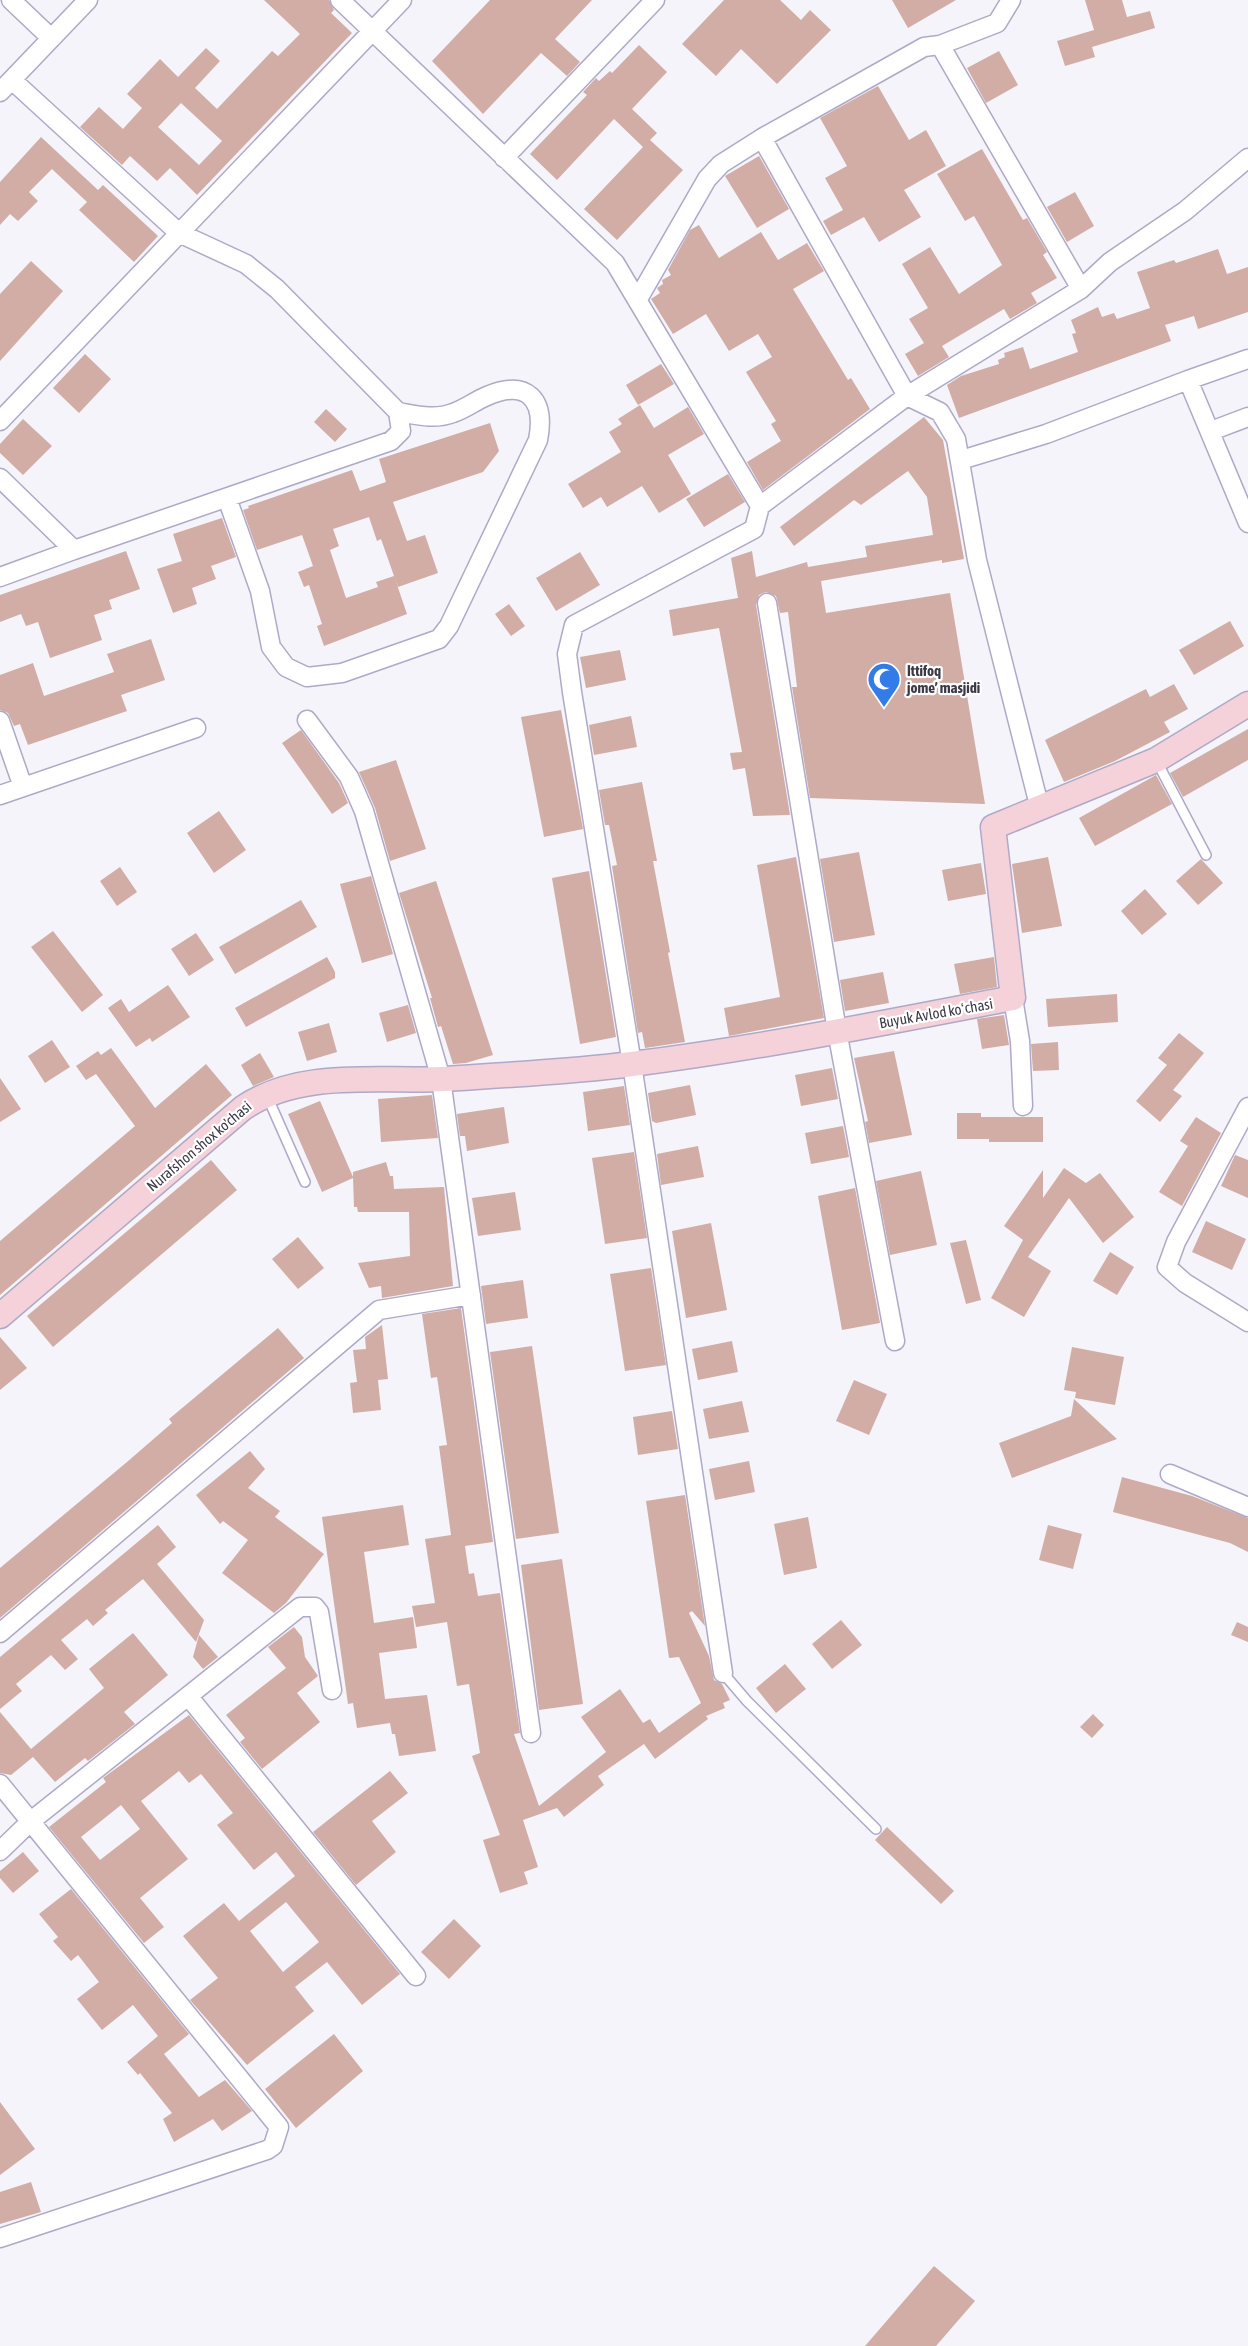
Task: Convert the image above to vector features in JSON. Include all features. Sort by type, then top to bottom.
[{"type":"street","points":[[11,0],[51,38]]},
{"type":"street","points":[[0,577],[391,441],[401,431],[398,412],[277,289],[246,264],[179,233],[6,86],[88,0]]},
{"type":"street","points":[[340,0],[615,264],[760,506]]},
{"type":"street","points":[[0,421],[402,0]]},
{"type":"street","points":[[504,158],[655,0]]},
{"type":"street","points":[[638,299],[707,179],[721,164],[762,138],[924,47],[940,45],[997,23],[1011,0]]},
{"type":"street","points":[[940,45],[1081,289]]},
{"type":"street","points":[[762,138],[907,396],[940,411],[956,439],[977,560],[1040,809]]},
{"type":"street","points":[[723,1673],[632,1064],[567,654],[574,625],[754,529],[760,506],[907,396],[1081,289],[1110,262],[1185,211],[1248,158]]},
{"type":"street","points":[[961,460],[1046,434],[1248,359]]},
{"type":"street","points":[[1188,380],[1211,430],[1248,523]]},
{"type":"street","points":[[227,498],[260,591],[271,647],[286,667],[307,676],[342,673],[439,639],[449,626],[538,440],[541,423],[540,407],[530,395],[511,389],[488,396],[453,414],[429,417],[398,412]]},
{"type":"street","points":[[1211,430],[1248,417]]},
{"type":"street","points":[[0,478],[74,550]]},
{"type":"street","points":[[767,603],[837,1031],[895,1341]]},
{"type":"street","name":"Buyuk Avlod koʻchasi","points":[[441,1079],[632,1064],[837,1031],[1013,998],[993,827],[1156,760],[1248,704]]},
{"type":"street","points":[[307,720],[349,777],[364,811],[441,1079],[531,1733]]},
{"type":"street","points":[[0,721],[23,787]]},
{"type":"street","points":[[0,795],[196,728]]},
{"type":"street","points":[[1013,998],[1020,1041],[1023,1106]]},
{"type":"street","name":"Nurafshon shox ko'chasi","points":[[0,1316],[243,1108],[266,1094],[311,1083],[441,1079]]},
{"type":"street","points":[[1248,1107],[1176,1242],[1167,1268],[1185,1283],[1248,1322]]},
{"type":"street","points":[[0,1633],[379,1310],[471,1295]]},
{"type":"street","points":[[1170,1474],[1248,1507]]},
{"type":"street","points":[[0,1851],[31,1821],[300,1606],[315,1607],[319,1612],[332,1690]]},
{"type":"street","points":[[188,1696],[416,1976]]},
{"type":"street","points":[[0,1784],[279,2127],[279,2133],[273,2146],[267,2150],[0,2238]]},
{"type":"lane","points":[[1156,760],[1206,855]]},
{"type":"lane","points":[[266,1094],[305,1182]]},
{"type":"lane","points":[[723,1673],[747,1701],[876,1828]]},
{"type":"building","points":[[264,0],[329,0],[334,10],[331,13],[352,33],[197,195],[170,168],[157,181],[130,156],[122,165],[80,127],[99,107],[123,129],[142,108],[127,94],[160,59],[178,77],[206,48],[220,61],[195,88],[217,109],[272,51],[278,56],[300,34]],"holes":[[[181,103],[222,141],[199,165],[158,127]]]},
{"type":"building","points":[[490,0],[592,0],[555,39],[580,62],[567,76],[541,53],[483,114],[432,61]]},
{"type":"building","points":[[724,0],[780,0],[801,20],[810,10],[831,30],[777,84],[741,49],[716,76],[682,44]]},
{"type":"building","points":[[892,0],[956,0],[908,28]]},
{"type":"building","points":[[1085,0],[1122,0],[1127,17],[1150,11],[1155,28],[1092,47],[1095,57],[1065,66],[1057,41],[1094,30]]},
{"type":"building","points":[[639,45],[667,72],[632,109],[657,133],[650,140],[683,170],[617,240],[584,209],[643,147],[614,119],[557,180],[530,154],[587,95],[583,92],[596,78],[599,81],[610,71],[612,73]]},
{"type":"building","points":[[999,51],[1018,85],[986,103],[967,68]]},
{"type":"building","points":[[878,86],[909,140],[926,130],[946,166],[904,190],[921,217],[879,242],[864,217],[831,235],[823,221],[843,210],[825,178],[847,166],[820,118]]},
{"type":"building","points":[[41,137],[98,190],[103,185],[158,236],[134,262],[79,210],[87,202],[52,169],[29,192],[38,201],[18,221],[10,214],[0,225],[0,182]]},
{"type":"building","points":[[982,149],[1023,220],[1027,218],[1047,252],[1043,255],[1057,278],[1031,293],[1037,303],[1010,319],[1004,309],[942,346],[949,357],[918,376],[905,354],[924,343],[909,319],[928,308],[902,264],[930,247],[959,294],[1002,265],[974,216],[965,221],[937,174]]},
{"type":"building","points":[[759,156],[789,209],[757,228],[725,176]]},
{"type":"building","points":[[1075,192],[1094,226],[1067,242],[1047,207]]},
{"type":"building","points":[[699,225],[719,258],[761,232],[778,260],[807,243],[824,271],[793,289],[848,380],[851,378],[870,409],[763,490],[747,462],[781,441],[771,424],[776,421],[746,372],[772,357],[758,334],[729,351],[706,314],[673,334],[651,299],[660,293],[657,288],[663,284],[662,280],[671,275],[668,270],[690,230]]},
{"type":"building","points":[[1218,249],[1227,274],[1248,267],[1248,312],[1198,329],[1194,316],[1165,325],[1171,341],[959,418],[947,385],[961,376],[999,364],[998,360],[1005,357],[1004,353],[1023,347],[1030,369],[1078,352],[1072,334],[1076,333],[1071,320],[1098,307],[1102,317],[1114,313],[1117,319],[1150,308],[1137,272],[1174,260],[1176,263]]},
{"type":"building","points":[[31,261],[63,291],[0,361],[0,294]]},
{"type":"building","points":[[85,354],[111,379],[79,413],[53,388]]},
{"type":"building","points":[[661,364],[674,384],[638,405],[626,385]]},
{"type":"building","points":[[640,405],[654,428],[688,407],[704,434],[668,455],[691,494],[659,513],[642,486],[607,507],[601,497],[583,508],[568,484],[621,452],[609,432],[622,424],[618,419]]},
{"type":"building","points":[[326,409],[347,429],[335,442],[314,422]]},
{"type":"building","points":[[924,417],[943,440],[964,559],[942,563],[942,560],[821,581],[826,613],[950,593],[985,804],[810,798],[792,687],[797,687],[788,612],[780,613],[776,596],[766,592],[759,595],[756,605],[790,815],[753,816],[745,768],[733,770],[730,753],[742,752],[719,628],[673,636],[669,610],[738,598],[731,558],[752,551],[756,577],[807,562],[808,567],[867,557],[865,546],[933,535],[927,497],[908,471],[861,505],[854,500],[794,546],[780,527]]},
{"type":"building","points":[[23,419],[52,446],[23,475],[0,453],[0,444]]},
{"type":"building","points":[[490,423],[499,451],[483,472],[393,502],[407,541],[425,535],[438,573],[398,587],[394,576],[407,614],[324,646],[317,626],[322,624],[309,585],[304,587],[298,572],[313,566],[302,535],[257,550],[243,510],[249,508],[248,506],[352,470],[360,491],[386,482],[379,459]],"holes":[[[369,517],[377,541],[381,539],[394,576],[376,582],[378,587],[346,598],[330,550],[339,546],[333,529]]]},
{"type":"building","points":[[728,474],[745,502],[704,527],[686,499]]},
{"type":"building","points":[[222,518],[236,557],[211,566],[216,579],[192,588],[197,604],[173,613],[157,569],[182,561],[173,534]]},
{"type":"building","points":[[126,551],[140,589],[109,600],[112,609],[94,615],[102,640],[50,658],[38,622],[26,626],[21,614],[0,622],[0,595]]},
{"type":"building","points":[[580,552],[600,585],[556,611],[536,578]]},
{"type":"building","points":[[509,604],[525,626],[511,636],[495,614]]},
{"type":"building","points":[[1230,621],[1244,646],[1194,675],[1179,650]]},
{"type":"building","points":[[151,639],[165,680],[121,695],[127,711],[28,745],[20,724],[14,726],[8,713],[0,710],[0,675],[33,663],[44,696],[114,672],[107,654]]},
{"type":"building","points":[[620,650],[626,680],[586,688],[580,657]]},
{"type":"building","points":[[1174,684],[1188,709],[1164,722],[1170,732],[1115,761],[1064,782],[1045,740],[1146,689],[1150,697]]},
{"type":"building","points":[[561,710],[583,829],[544,837],[521,717]]},
{"type":"building","points":[[631,716],[637,747],[594,755],[589,725]]},
{"type":"building","points":[[1248,729],[1248,760],[1183,797],[1170,773]]},
{"type":"building","points":[[301,730],[339,783],[348,803],[332,814],[282,743]]},
{"type":"building","points":[[396,760],[426,849],[390,861],[375,808],[359,772]]},
{"type":"building","points":[[1156,775],[1172,804],[1095,846],[1079,818]]},
{"type":"building","points":[[642,782],[657,861],[653,861],[670,952],[668,953],[685,1042],[645,1048],[642,1032],[638,1033],[612,866],[617,865],[609,825],[605,825],[599,790]]},
{"type":"building","points":[[219,811],[246,850],[214,873],[187,833]]},
{"type":"building","points":[[859,852],[875,935],[834,942],[820,859]]},
{"type":"building","points":[[796,857],[824,1018],[729,1036],[724,1008],[780,997],[757,865]]},
{"type":"building","points":[[1048,857],[1062,926],[1022,933],[1012,864]]},
{"type":"building","points":[[1201,859],[1223,883],[1198,905],[1176,881]]},
{"type":"building","points":[[981,863],[986,894],[948,901],[942,870]]},
{"type":"building","points":[[120,867],[137,892],[117,906],[100,881]]},
{"type":"building","points":[[589,871],[616,1037],[580,1044],[552,878]]},
{"type":"building","points":[[371,876],[393,954],[362,963],[340,884]]},
{"type":"building","points":[[436,881],[493,1055],[466,1063],[453,1064],[441,1026],[438,1027],[430,998],[432,998],[399,893]]},
{"type":"building","points":[[1145,889],[1167,914],[1142,935],[1121,911]]},
{"type":"building","points":[[301,900],[317,927],[235,974],[219,947]]},
{"type":"building","points":[[53,931],[103,995],[82,1012],[31,947]]},
{"type":"building","points":[[196,933],[214,960],[189,976],[171,949]]},
{"type":"building","points":[[327,957],[335,972],[335,978],[246,1027],[235,1008]]},
{"type":"building","points":[[994,957],[997,987],[960,994],[954,964]]},
{"type":"building","points":[[883,972],[889,1003],[845,1011],[840,980]]},
{"type":"building","points":[[168,985],[190,1017],[152,1042],[150,1038],[136,1047],[108,1008],[121,999],[129,1012]]},
{"type":"building","points":[[1117,994],[1118,1022],[1048,1027],[1046,999]]},
{"type":"building","points":[[408,1005],[416,1033],[387,1042],[379,1013]]},
{"type":"building","points":[[1004,1015],[1009,1045],[982,1049],[977,1019]]},
{"type":"building","points":[[329,1023],[337,1052],[307,1061],[298,1032]]},
{"type":"building","points":[[1179,1033],[1204,1053],[1173,1090],[1182,1096],[1160,1122],[1136,1101],[1167,1065],[1158,1058]]},
{"type":"building","points":[[52,1040],[70,1067],[45,1083],[28,1056]]},
{"type":"building","points":[[1058,1042],[1059,1070],[1033,1071],[1031,1044]]},
{"type":"building","points":[[111,1048],[155,1108],[206,1064],[232,1095],[0,1295],[0,1241],[135,1126],[96,1074],[86,1080],[76,1066],[98,1051],[101,1055]]},
{"type":"building","points":[[894,1051],[912,1135],[869,1143],[865,1122],[868,1121],[854,1058]]},
{"type":"building","points":[[260,1053],[274,1077],[253,1086],[241,1065]]},
{"type":"building","points":[[832,1068],[838,1099],[801,1106],[795,1075]]},
{"type":"building","points":[[0,1078],[21,1109],[0,1122]]},
{"type":"building","points":[[690,1085],[696,1115],[656,1123],[652,1121],[648,1093]]},
{"type":"building","points":[[624,1086],[630,1125],[588,1131],[583,1092]]},
{"type":"building","points":[[432,1095],[438,1138],[381,1142],[378,1099]]},
{"type":"building","points":[[320,1101],[353,1177],[353,1172],[386,1162],[390,1176],[393,1176],[394,1189],[444,1187],[453,1286],[382,1298],[381,1286],[369,1288],[358,1263],[410,1256],[409,1212],[358,1212],[357,1207],[354,1207],[353,1178],[322,1192],[288,1114]]},
{"type":"building","points":[[504,1107],[509,1143],[467,1151],[465,1136],[460,1136],[457,1114]]},
{"type":"building","points":[[957,1113],[981,1113],[981,1117],[1043,1117],[1043,1142],[989,1142],[989,1139],[957,1139]]},
{"type":"building","points":[[1196,1117],[1221,1133],[1182,1206],[1159,1192],[1188,1146],[1180,1141]]},
{"type":"building","points":[[843,1126],[849,1157],[811,1164],[805,1133]]},
{"type":"building","points":[[698,1146],[704,1177],[661,1185],[657,1154]]},
{"type":"building","points":[[634,1152],[647,1238],[605,1244],[592,1158]]},
{"type":"building","points":[[1235,1155],[1248,1160],[1248,1198],[1221,1186]]},
{"type":"building","points":[[211,1160],[237,1190],[53,1347],[27,1316]]},
{"type":"building","points":[[1064,1168],[1086,1183],[1100,1173],[1134,1217],[1103,1243],[1069,1198],[1028,1257],[1051,1271],[1024,1317],[991,1298],[1023,1240],[1004,1226],[1043,1170],[1043,1198]]},
{"type":"building","points":[[921,1171],[937,1245],[890,1255],[876,1181]]},
{"type":"building","points":[[855,1188],[880,1323],[842,1330],[818,1196]]},
{"type":"building","points":[[515,1192],[521,1230],[478,1236],[472,1198]]},
{"type":"building","points":[[1206,1221],[1246,1239],[1232,1270],[1192,1252]]},
{"type":"building","points":[[711,1223],[727,1310],[686,1318],[672,1231]]},
{"type":"building","points":[[298,1237],[324,1268],[298,1289],[272,1259]]},
{"type":"building","points":[[966,1240],[981,1300],[966,1304],[950,1243]]},
{"type":"building","points":[[1110,1252],[1134,1267],[1117,1295],[1093,1281]]},
{"type":"building","points":[[651,1268],[666,1365],[625,1371],[610,1274]]},
{"type":"building","points":[[523,1280],[528,1318],[486,1324],[481,1286]]},
{"type":"building","points":[[461,1308],[493,1542],[465,1546],[469,1574],[474,1573],[478,1596],[500,1593],[520,1733],[514,1734],[539,1806],[606,1752],[581,1717],[620,1689],[643,1723],[650,1719],[659,1733],[701,1703],[679,1657],[669,1658],[646,1501],[685,1495],[705,1626],[692,1611],[689,1613],[709,1656],[714,1680],[722,1684],[730,1700],[723,1703],[725,1708],[706,1716],[708,1719],[655,1759],[644,1744],[598,1776],[604,1785],[564,1817],[557,1808],[523,1820],[538,1867],[524,1872],[528,1884],[500,1893],[483,1840],[500,1835],[472,1756],[480,1753],[469,1684],[457,1686],[447,1622],[416,1627],[412,1606],[435,1603],[425,1539],[451,1535],[439,1446],[447,1445],[437,1377],[431,1378],[422,1314]]},
{"type":"building","points":[[382,1325],[388,1379],[378,1380],[381,1410],[353,1413],[350,1383],[357,1382],[353,1350],[366,1349],[365,1337]]},
{"type":"building","points":[[278,1328],[304,1358],[0,1618],[0,1568],[127,1462],[172,1423],[169,1419]]},
{"type":"building","points":[[0,1337],[27,1368],[0,1390]]},
{"type":"building","points":[[732,1341],[738,1372],[698,1380],[692,1349]]},
{"type":"building","points":[[532,1346],[559,1533],[516,1539],[490,1352]]},
{"type":"building","points":[[1072,1347],[1124,1357],[1115,1405],[1075,1398],[1076,1392],[1064,1390]]},
{"type":"building","points":[[854,1380],[887,1394],[869,1435],[836,1421]]},
{"type":"building","points":[[1074,1399],[1117,1439],[1012,1478],[999,1443],[1071,1416]]},
{"type":"building","points":[[742,1401],[749,1432],[709,1439],[703,1409]]},
{"type":"building","points":[[672,1411],[678,1449],[638,1455],[633,1417]]},
{"type":"building","points":[[250,1451],[265,1469],[248,1488],[280,1511],[275,1517],[324,1554],[286,1603],[274,1613],[222,1573],[248,1540],[223,1521],[220,1524],[196,1495]]},
{"type":"building","points":[[749,1461],[755,1492],[715,1500],[709,1469]]},
{"type":"building","points":[[1122,1477],[1192,1496],[1248,1518],[1248,1552],[1230,1543],[1113,1512]]},
{"type":"building","points":[[403,1505],[409,1545],[364,1552],[374,1623],[413,1617],[417,1648],[379,1653],[385,1699],[427,1695],[436,1751],[399,1756],[395,1734],[392,1734],[390,1723],[357,1728],[353,1703],[348,1704],[322,1517]]},
{"type":"building","points":[[808,1517],[817,1568],[784,1575],[774,1524]]},
{"type":"building","points":[[158,1525],[176,1547],[157,1564],[204,1620],[196,1642],[143,1579],[105,1610],[108,1613],[93,1626],[87,1619],[61,1640],[78,1659],[65,1670],[51,1655],[16,1684],[22,1691],[0,1709],[0,1657]]},
{"type":"building","points":[[1048,1525],[1082,1534],[1073,1569],[1039,1560]]},
{"type":"building","points":[[562,1559],[583,1704],[539,1710],[521,1565]]},
{"type":"building","points":[[841,1620],[862,1645],[832,1669],[812,1644]]},
{"type":"building","points":[[1237,1622],[1248,1627],[1248,1642],[1231,1635]]},
{"type":"building","points":[[294,1627],[302,1637],[305,1657],[318,1676],[297,1693],[320,1722],[262,1769],[240,1742],[245,1738],[226,1715],[286,1668],[268,1647]]},
{"type":"building","points":[[133,1633],[168,1675],[124,1712],[135,1724],[88,1761],[85,1758],[55,1782],[33,1757],[11,1775],[0,1773],[0,1712],[31,1749],[104,1688],[89,1669]]},
{"type":"building","points":[[199,1635],[218,1657],[203,1669],[193,1657]]},
{"type":"building","points":[[785,1664],[806,1689],[776,1713],[756,1688]]},
{"type":"building","points":[[1093,1714],[1104,1725],[1092,1738],[1080,1727]]},
{"type":"building","points":[[189,1715],[400,1974],[362,2005],[327,1962],[295,1987],[314,2011],[247,2065],[190,2000],[218,1978],[183,1936],[224,1903],[239,1921],[295,1876],[276,1852],[254,1870],[217,1825],[233,1813],[201,1774],[189,1783],[179,1771],[141,1801],[188,1859],[140,1898],[164,1927],[144,1943],[49,1827],[106,1782],[103,1778]],"holes":[[[121,1805],[140,1829],[100,1860],[81,1837]],[[286,1902],[319,1942],[283,1972],[250,1931]]]},
{"type":"building","points":[[390,1771],[408,1793],[372,1821],[396,1852],[356,1885],[313,1832]]},
{"type":"building","points":[[887,1827],[954,1891],[941,1904],[875,1840]]},
{"type":"building","points":[[23,1852],[39,1871],[13,1893],[0,1878],[0,1871]]},
{"type":"building","points":[[71,1889],[189,2034],[164,2054],[199,2097],[225,2080],[252,2111],[222,2131],[213,2119],[174,2142],[163,2119],[172,2113],[140,2073],[138,2075],[127,2062],[158,2036],[133,2005],[102,2030],[77,1999],[99,1982],[78,1955],[71,1961],[53,1941],[58,1937],[39,1914]]},
{"type":"building","points":[[454,1919],[481,1946],[449,1979],[421,1952]]},
{"type":"building","points":[[334,2034],[363,2071],[296,2128],[265,2089]]},
{"type":"building","points":[[0,2102],[35,2149],[0,2175]]},
{"type":"building","points":[[31,2182],[41,2212],[0,2224],[0,2192]]},
{"type":"building","points":[[934,2266],[975,2301],[936,2346],[865,2346]]},
{"type":"place","name":"Ittifoq jome’ masjidi","points":[[884,708]]}]
